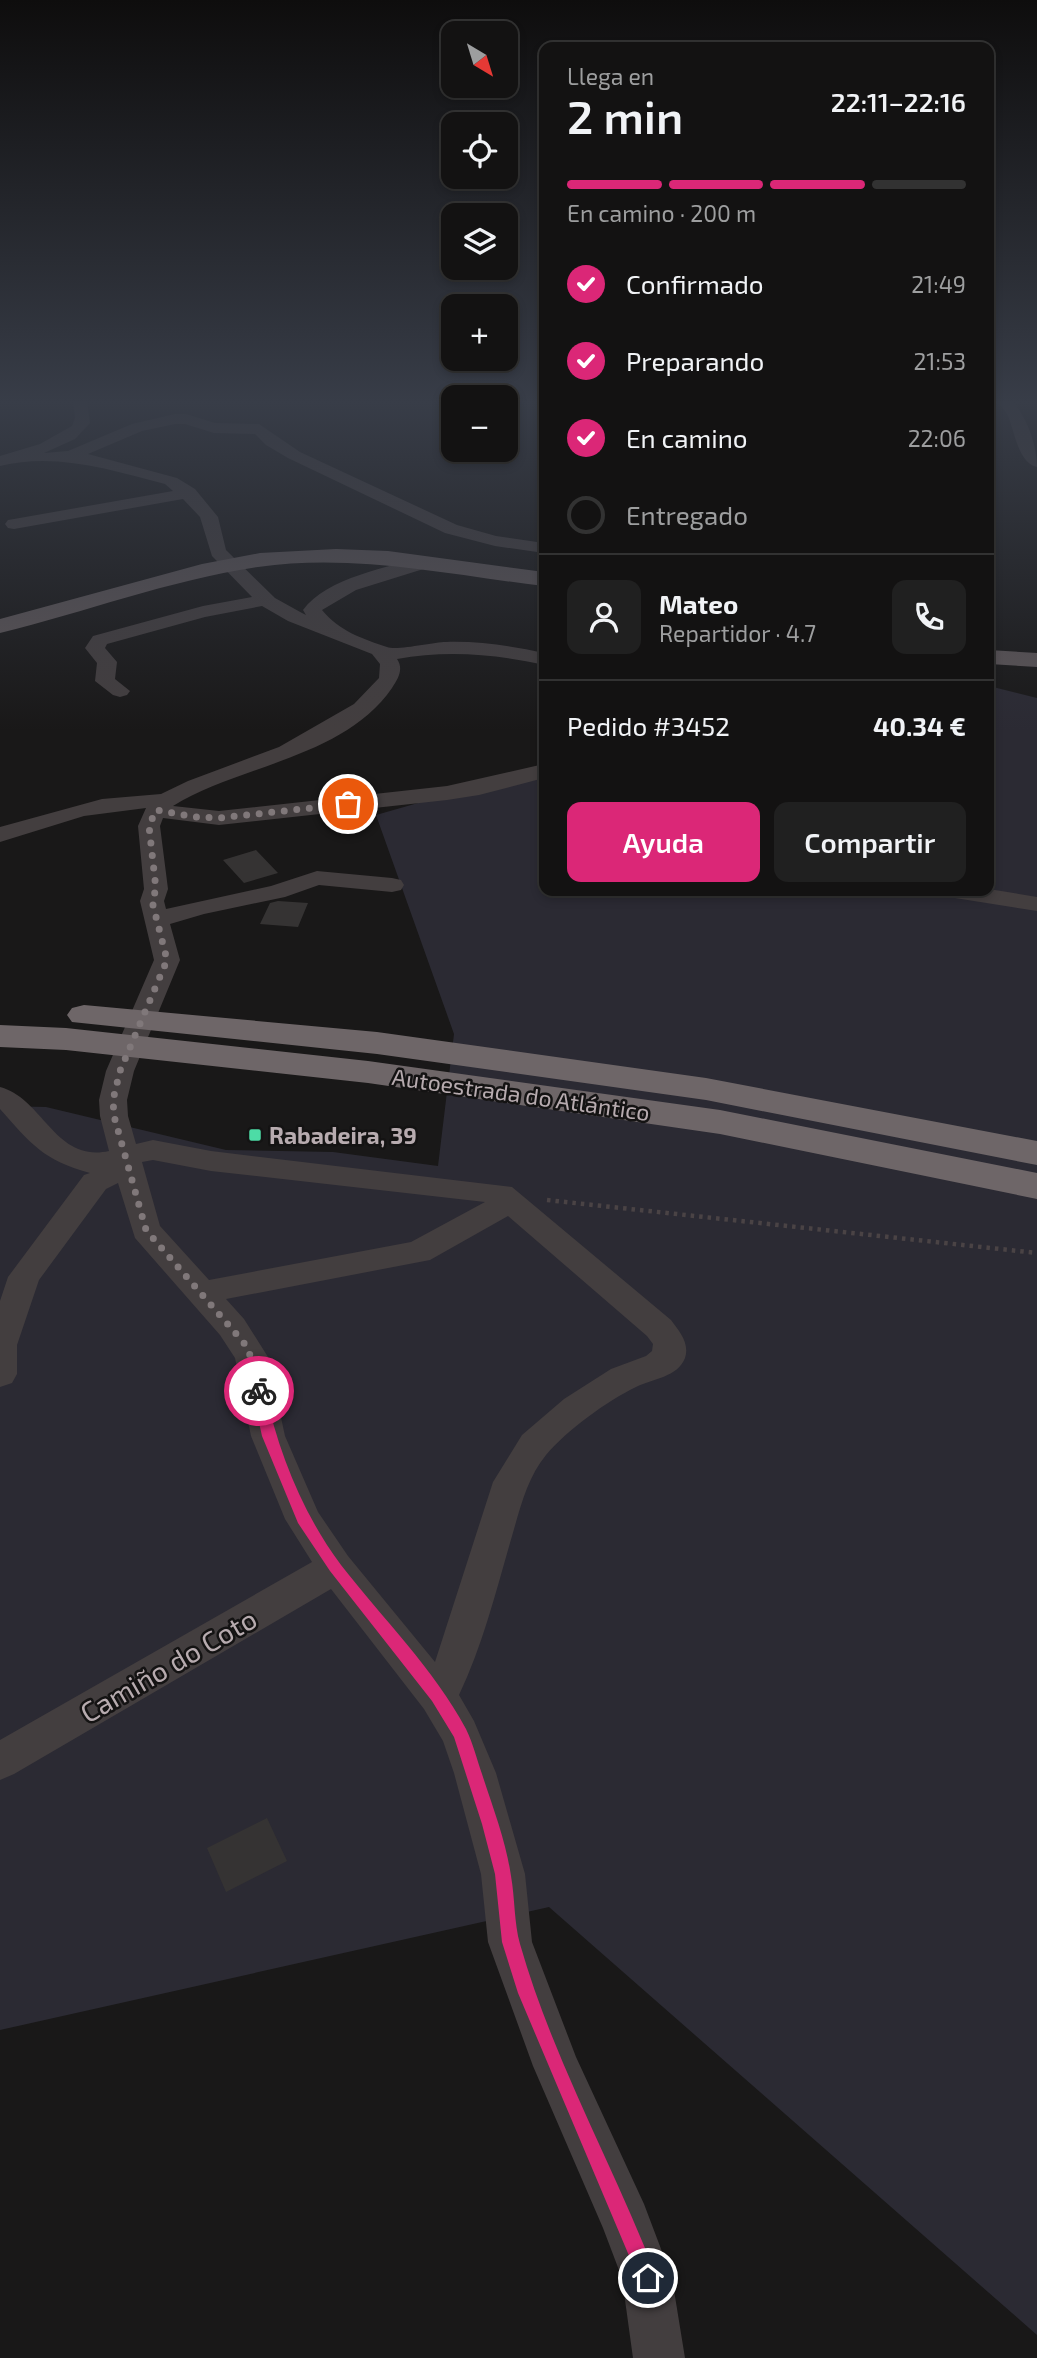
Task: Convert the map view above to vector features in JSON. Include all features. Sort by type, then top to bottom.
[{"type":"highway","name":"Autoestrada do Atlántico","points":[[0,1010],[69,1013],[377,1043],[706,1089],[1037,1153]]},
{"type":"highway","name":"Autoestrada do Atlántico","points":[[0,1036],[66,1039],[368,1072],[720,1122],[1037,1186]]},
{"type":"main road","points":[[0,625],[229,565],[314,556],[360,556],[427,562],[539,578]]},
{"type":"main road","points":[[994,657],[1037,660]]},
{"type":"street","points":[[13,524],[87,511]]},
{"type":"street","points":[[204,511],[209,517],[218,552],[265,600],[288,614],[386,655],[434,650],[512,652],[539,658]]},
{"type":"street","points":[[410,511],[472,536],[539,547]]},
{"type":"street","points":[[328,630],[312,610],[325,599],[352,586],[427,562]]},
{"type":"street","points":[[120,691],[105,681],[107,662],[95,648],[100,640],[203,612],[265,600]]},
{"type":"street","points":[[388,680],[403,672],[415,658],[434,650]]},
{"type":"street","points":[[386,655],[393,670],[388,680],[363,707],[305,742],[161,806],[149,826],[156,889],[152,901],[167,960],[120,1071],[113,1100],[114,1116],[146,1230],[232,1327],[251,1357],[268,1436],[303,1519],[335,1567],[438,1696],[460,1734],[475,1773],[503,1874],[510,1942],[556,2066],[626,2222],[648,2278],[659,2358]]},
{"type":"street","points":[[0,835],[34,823],[134,799],[195,817],[219,818],[447,793],[479,788],[539,772]]},
{"type":"street","points":[[156,920],[200,907],[276,892],[317,878],[392,885]]},
{"type":"street","points":[[987,896],[1037,904]]},
{"type":"street","points":[[0,1096],[8,1100],[45,1142],[66,1155],[94,1164],[127,1163]]},
{"type":"street","points":[[0,1374],[1,1345],[24,1277],[95,1182],[153,1150],[211,1161],[505,1198],[659,1328],[669,1342],[669,1356],[658,1365],[622,1378],[576,1408],[534,1446],[511,1482],[456,1660],[438,1696]]},
{"type":"street","points":[[203,1293],[419,1252],[440,1243],[505,1198]]},
{"type":"street","name":"Camiño do Coto","points":[[0,1761],[284,1599],[335,1567]]},
{"type":"path","points":[[505,1198],[921,1237],[1037,1253]]},
{"type":"shaded area","points":[[994,687],[1037,698],[1037,2335],[549,1907],[0,2030],[0,1106],[46,1107],[226,1150],[333,1152],[438,1166],[454,1034],[376,815],[539,768],[539,896],[994,896]]},
{"type":"building","points":[[256,850],[278,873],[244,883],[223,860]]},
{"type":"building","points":[[270,903],[308,903],[298,927],[260,924]]},
{"type":"building","points":[[267,1818],[287,1861],[226,1892],[207,1848]]},
{"type":"way so far","points":[[259,1391],[251,1357],[244,1343],[146,1230],[114,1116],[113,1100],[120,1071],[167,960],[152,901],[156,889],[149,826],[156,810],[219,818],[348,804]]},
{"type":"place","name":"Rabadeira, 39","points":[[255,1135]]},
{"type":"route","points":[[259,1391],[268,1436],[303,1519],[335,1567],[438,1696],[460,1734],[491,1824],[503,1874],[510,1942],[527,1993],[648,2278]]}]
